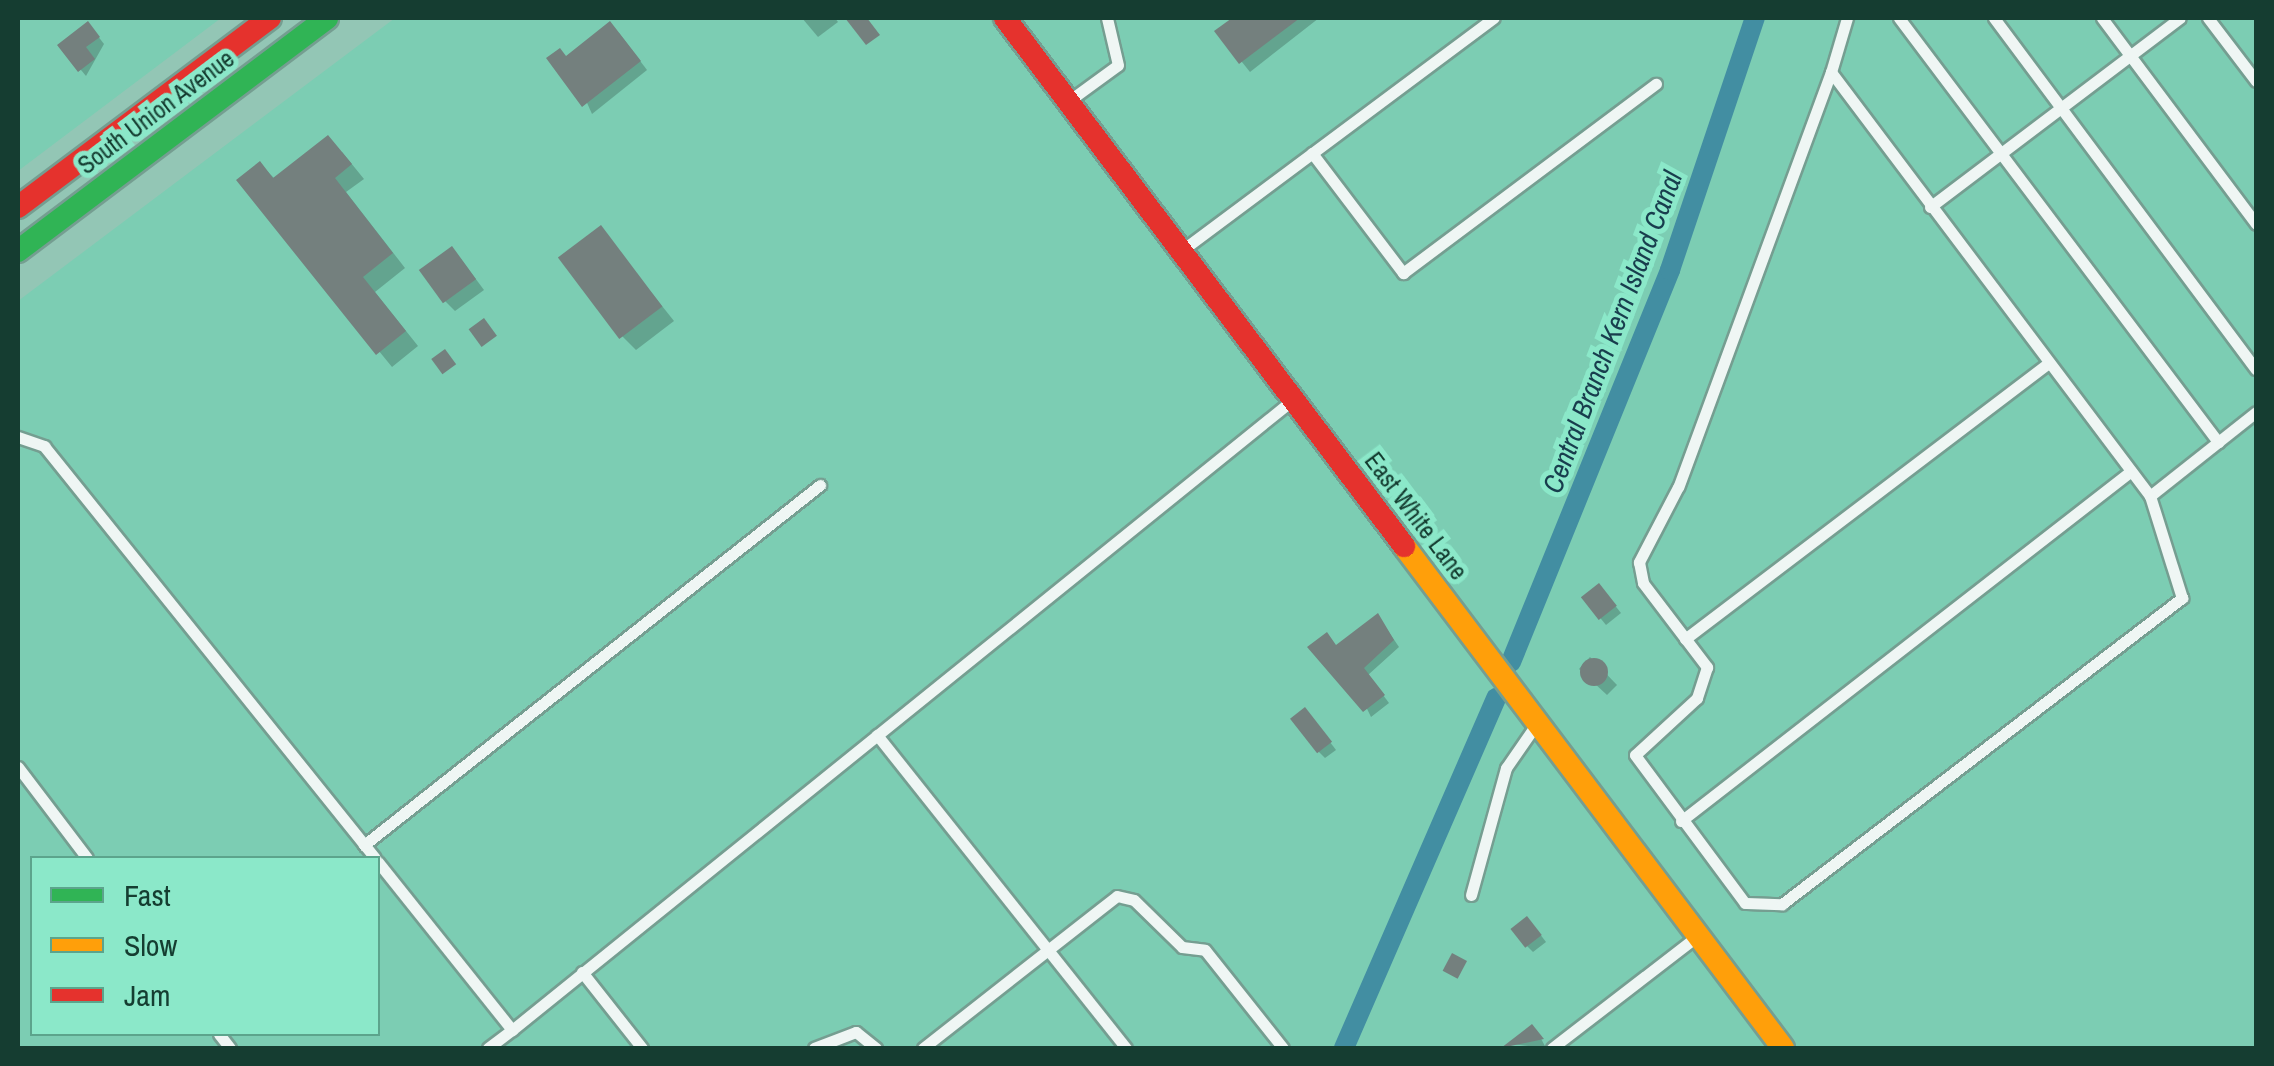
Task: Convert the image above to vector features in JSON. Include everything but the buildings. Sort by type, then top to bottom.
[{"type":"street","name":"South Union Avenue","points":[[18,206],[270,18]]},
{"type":"street","name":"East White Lane","points":[[1005,18],[1784,1048]]},
{"type":"street","name":"South Union Avenue","points":[[18,250],[311,22]]},
{"type":"street","points":[[103,186],[115,154],[230,68],[226,51]]},
{"type":"lane","points":[[1068,101],[1118,65],[1107,18]]},
{"type":"lane","points":[[1181,251],[1494,18]]},
{"type":"lane","points":[[1831,72],[2150,496],[2182,598],[1782,904],[1745,903],[1680,821],[1636,755],[1704,684],[1707,667],[1643,583],[1639,562],[1678,487],[1848,18]]},
{"type":"lane","points":[[1899,18],[2218,442]]},
{"type":"lane","points":[[1994,18],[2256,369]]},
{"type":"lane","points":[[2102,18],[2256,224]]},
{"type":"lane","points":[[1930,206],[2180,18]]},
{"type":"lane","points":[[2208,18],[2256,82]]},
{"type":"lane","points":[[1312,153],[1403,273],[1656,84]]},
{"type":"lane","points":[[1685,638],[2048,363]]},
{"type":"lane","points":[[488,1048],[1294,400]]},
{"type":"lane","points":[[2150,496],[2256,412]]},
{"type":"lane","points":[[18,437],[44,446],[373,856]]},
{"type":"lane","points":[[1680,821],[2131,471]]},
{"type":"lane","points":[[364,845],[820,484]]},
{"type":"lane","points":[[1471,895],[1506,768],[1537,722]]},
{"type":"lane","points":[[877,735],[1126,1048]]},
{"type":"lane","points":[[18,767],[85,856]]},
{"type":"lane","points":[[380,865],[512,1030]]},
{"type":"lane","points":[[924,1048],[1117,896],[1134,900],[1182,947],[1205,950],[1282,1048]]},
{"type":"lane","points":[[1552,1048],[1698,936]]},
{"type":"lane","points":[[582,972],[642,1048]]},
{"type":"lane","points":[[814,1048],[856,1032],[876,1048]]},
{"type":"shaded area","points":[[18,18],[221,18],[18,171]]},
{"type":"shaded area","points":[[395,18],[2256,18],[2256,1048],[18,1048],[18,301]]},
{"type":"waterway","name":"Central Branch Kern Island Canal","points":[[1511,662],[1670,270],[1755,18]]},
{"type":"waterway","name":"Central Branch Kern Island Canal","points":[[1344,1048],[1496,698]]},
{"type":"traffic: fast","points":[[18,251],[327,18]]},
{"type":"traffic: slow","points":[[1404,546],[1783,1048]]},
{"type":"traffic: jam","points":[[18,207],[270,18]]},
{"type":"traffic: jam","points":[[1005,18],[1404,546]]}]
